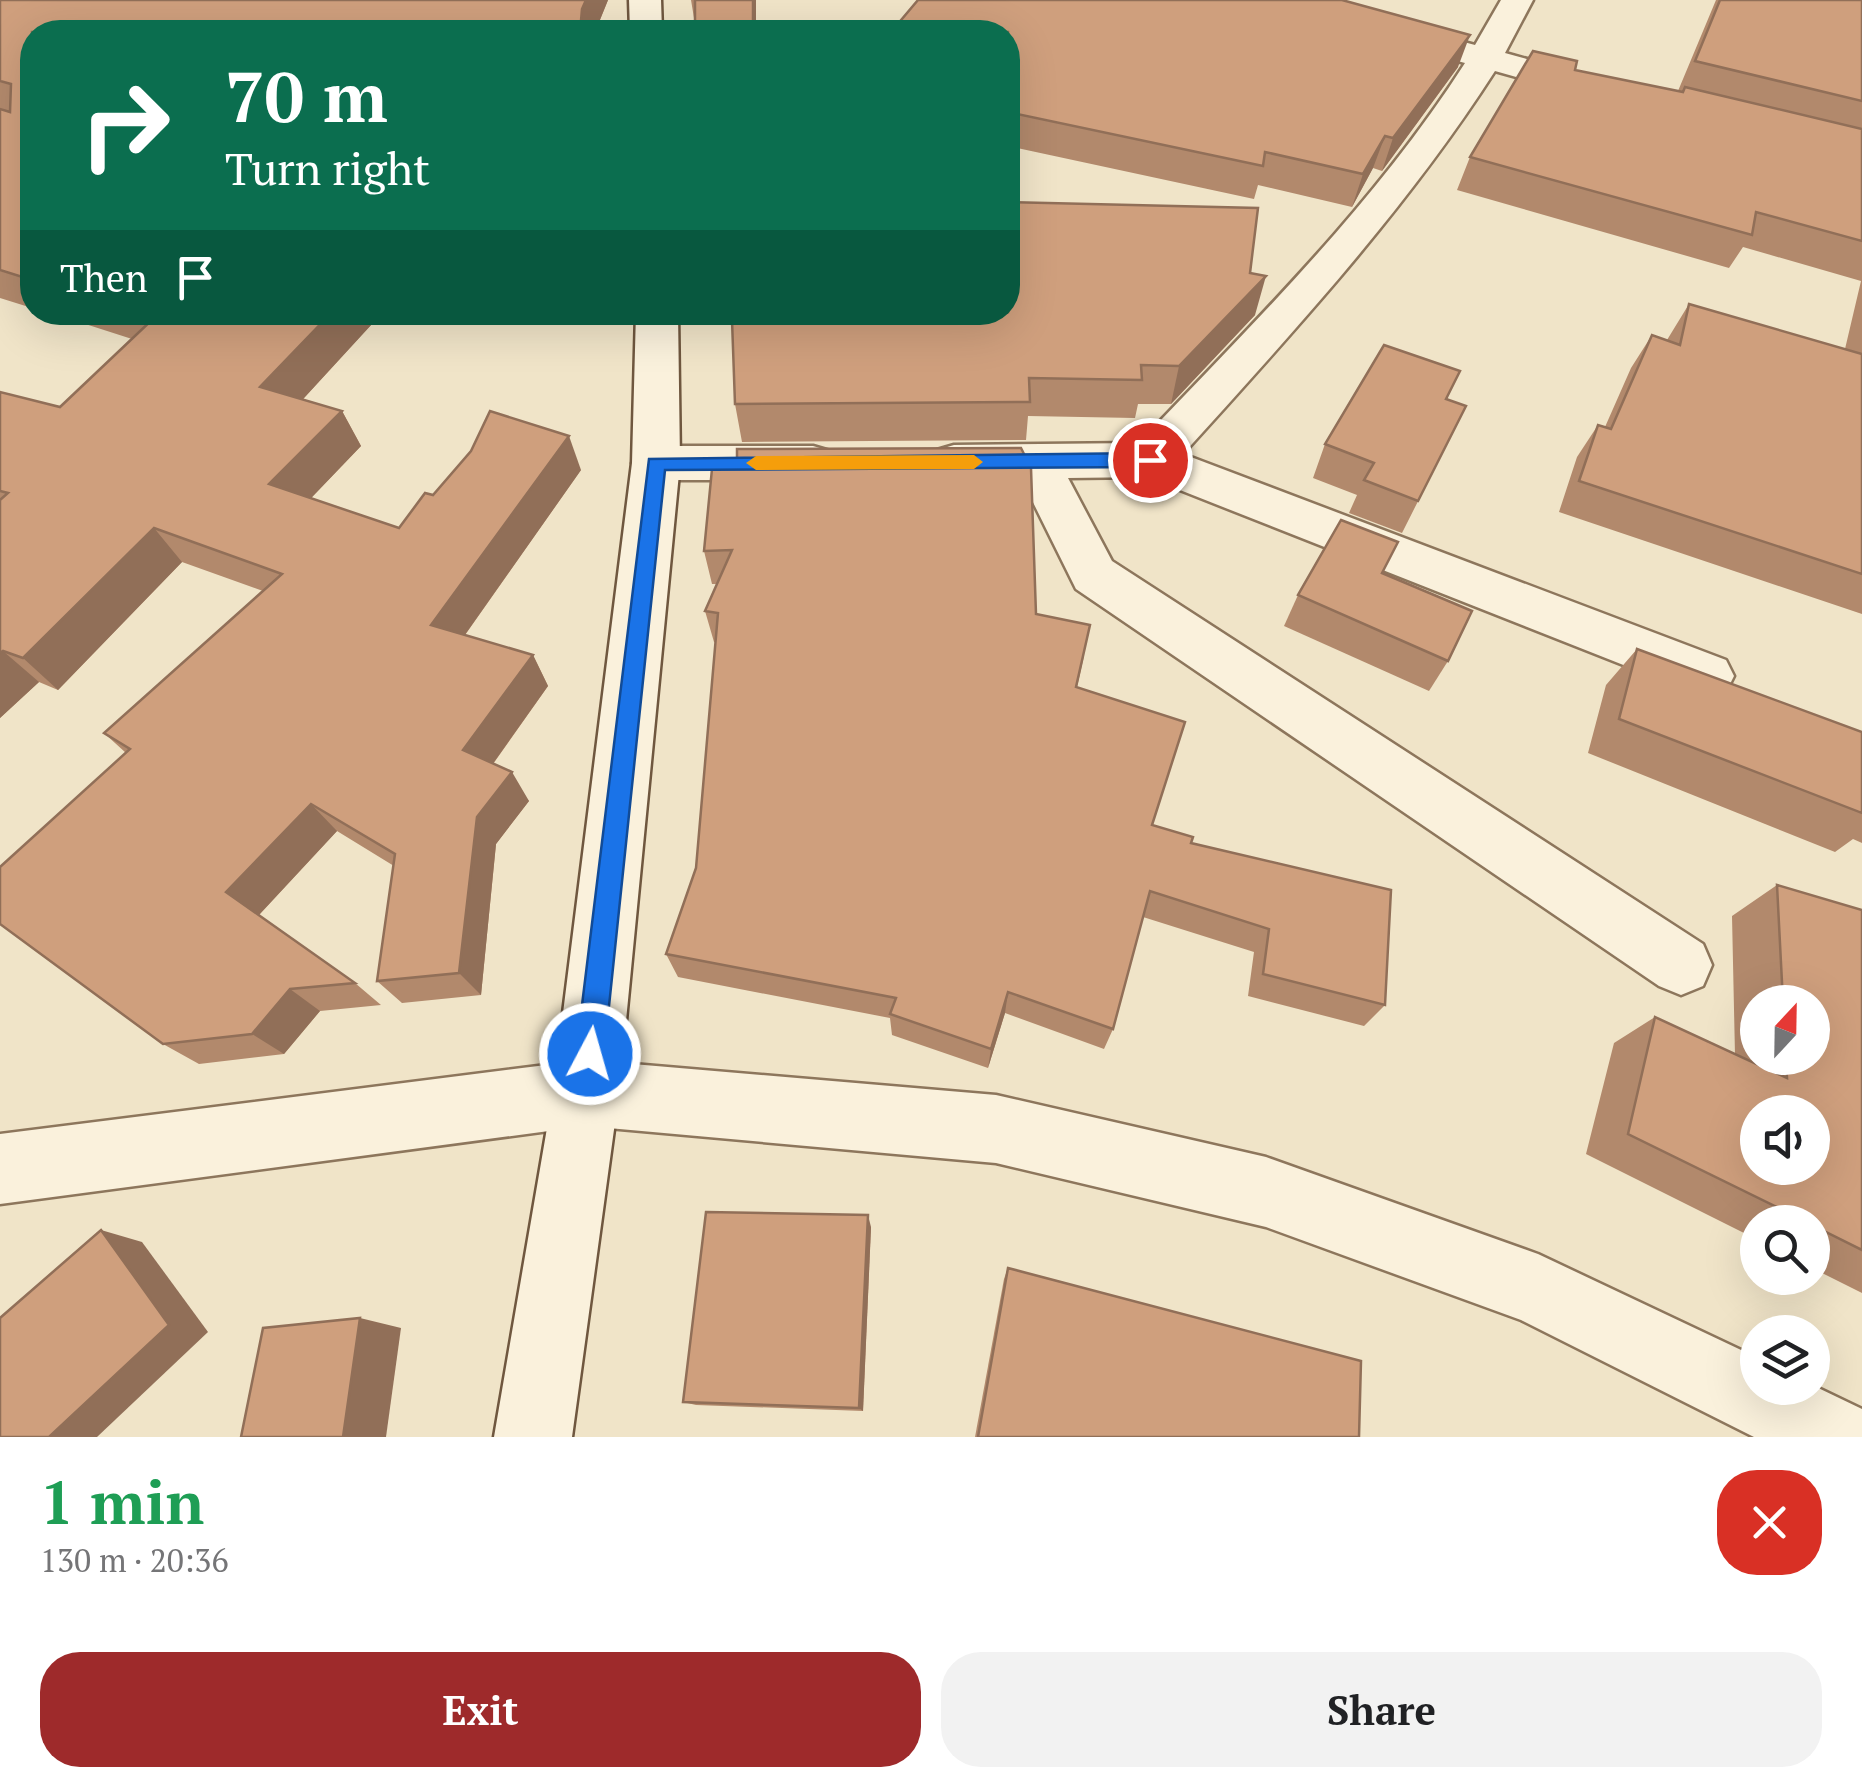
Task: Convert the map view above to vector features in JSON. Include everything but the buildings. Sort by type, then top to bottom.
[{"type":"street","points":[[1270,0],[1618,94]]},
{"type":"street","points":[[1150,460],[1414,169],[1487,61],[1517,0]]},
{"type":"street","points":[[533,1437],[586,1093],[656,464],[652,325]]},
{"type":"street","points":[[656,464],[1150,460],[1752,694]]},
{"type":"street","points":[[1036,462],[1094,575],[1681,965]]},
{"type":"street","points":[[0,1169],[586,1093],[996,1129],[1266,1192],[1538,1290],[1836,1437]]},
{"type":"slow traffic","points":[[756,463],[974,462]]},
{"type":"route","points":[[590,1054],[656,464],[1150,460]]}]
